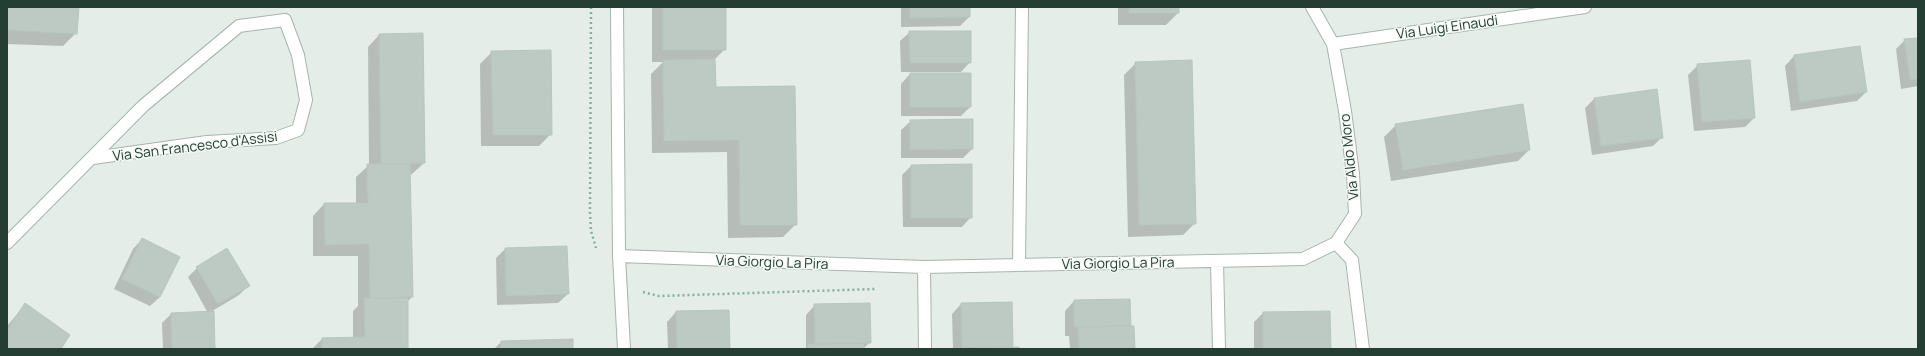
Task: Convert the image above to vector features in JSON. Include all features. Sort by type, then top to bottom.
[{"type":"street","points":[[617,7],[620,279],[624,349]]},
{"type":"street","points":[[1019,265],[1022,7]]},
{"type":"street","name":"Via Aldo Moro","points":[[1312,7],[1333,44],[1345,111],[1353,174],[1355,214],[1336,243]]},
{"type":"street","name":"Via Luigi Einaudi","points":[[1333,44],[1585,7]]},
{"type":"street","name":"Via San Francesco d'Assisi","points":[[7,243],[143,106],[239,26],[285,20],[298,55],[306,100],[298,130],[276,138],[207,142],[93,158]]},
{"type":"street","points":[[1336,243],[1352,260],[1363,349]]},
{"type":"street","name":"Via Giorgio La Pira","points":[[620,256],[924,267],[1303,259],[1336,243]]},
{"type":"street","points":[[1217,261],[1219,349]]},
{"type":"street","points":[[924,267],[925,349]]},
{"type":"path","points":[[591,7],[590,213],[591,231],[596,249]]},
{"type":"path","points":[[620,279],[646,293],[659,296],[878,289]]},
{"type":"building","points":[[7,7],[79,7],[77,34],[7,30]]},
{"type":"building","points":[[663,7],[726,7],[726,50],[663,50]]},
{"type":"building","points":[[910,7],[970,7],[970,17],[910,18]]},
{"type":"building","points":[[1129,7],[1179,7],[1179,13],[1129,13]]},
{"type":"building","points":[[909,31],[971,31],[971,63],[910,63]]},
{"type":"building","points":[[423,33],[425,163],[381,164],[379,34]]},
{"type":"building","points":[[1918,38],[1918,79],[1910,80],[1904,39]]},
{"type":"building","points":[[1860,46],[1867,92],[1800,102],[1794,55]]},
{"type":"building","points":[[551,50],[552,135],[493,135],[491,51]]},
{"type":"building","points":[[715,59],[716,87],[795,86],[797,225],[740,225],[739,140],[664,141],[663,60]]},
{"type":"building","points":[[1192,60],[1196,224],[1139,225],[1135,62]]},
{"type":"building","points":[[1750,60],[1755,118],[1702,122],[1697,64]]},
{"type":"building","points":[[910,73],[971,73],[971,107],[910,107]]},
{"type":"building","points":[[1657,89],[1663,138],[1601,146],[1594,98]]},
{"type":"building","points":[[1523,104],[1530,150],[1403,170],[1395,124]]},
{"type":"building","points":[[973,119],[973,149],[910,150],[910,120]]},
{"type":"building","points":[[367,164],[410,164],[413,297],[370,298],[369,244],[325,245],[324,203],[368,203]]},
{"type":"building","points":[[972,164],[972,218],[911,218],[911,165]]},
{"type":"building","points":[[142,238],[180,257],[160,297],[122,279]]},
{"type":"building","points":[[567,246],[569,294],[506,296],[505,248]]},
{"type":"building","points":[[227,248],[250,286],[218,304],[196,267]]},
{"type":"building","points":[[364,298],[408,298],[408,349],[322,349],[322,338],[365,337]]},
{"type":"building","points":[[1130,299],[1131,326],[1074,327],[1074,300]]},
{"type":"building","points":[[1012,302],[1013,347],[962,348],[961,303]]},
{"type":"building","points":[[25,303],[70,335],[61,349],[7,349],[7,330]]},
{"type":"building","points":[[870,303],[871,343],[815,344],[814,304]]},
{"type":"building","points":[[729,310],[730,349],[677,349],[676,311]]},
{"type":"building","points":[[214,311],[215,349],[172,349],[171,313]]},
{"type":"building","points":[[1330,311],[1331,349],[1263,349],[1263,312]]},
{"type":"building","points":[[1134,326],[1135,349],[1079,349],[1078,327]]},
{"type":"building","points":[[573,339],[573,349],[501,349],[501,341]]},
{"type":"building","points":[[864,343],[864,349],[808,349],[808,344]]},
{"type":"building","points":[[1019,347],[1019,349],[964,349],[964,348]]}]
